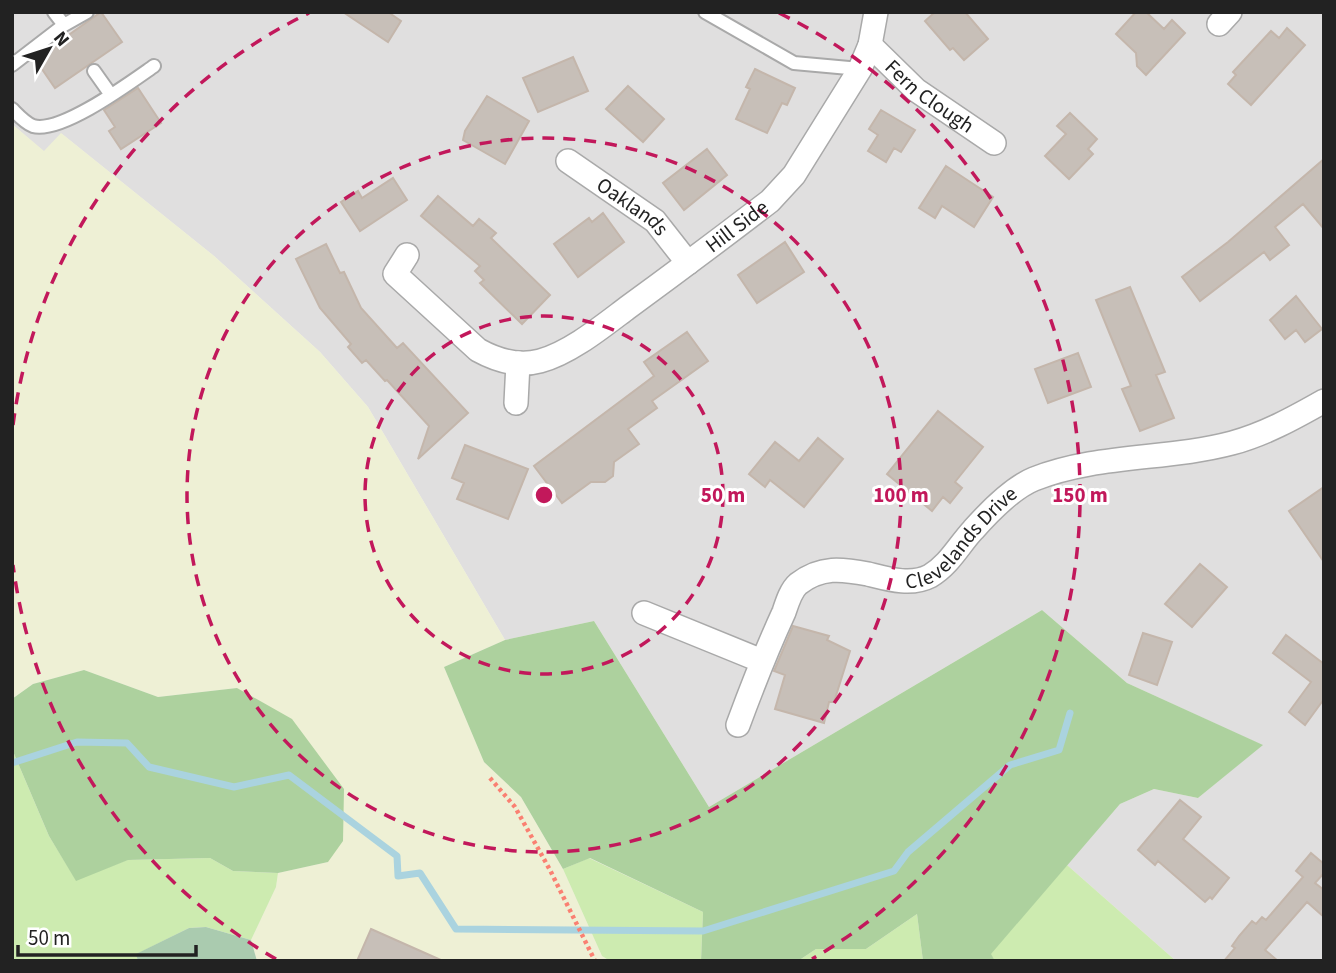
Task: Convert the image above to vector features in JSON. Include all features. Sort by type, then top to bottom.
[{"type":"street","name":"Hill Side","points":[[407,255],[395,274],[478,350],[492,359],[518,363],[541,361],[555,355],[596,331],[770,201],[794,175],[859,69],[870,45],[876,12]]},
{"type":"street","name":"Fern Clough","points":[[870,45],[916,90],[995,143]]},
{"type":"street","name":"Oaklands","points":[[568,162],[654,221],[688,263]]},
{"type":"street","points":[[516,403],[518,363]]},
{"type":"street","name":"Clevelands Drive","points":[[762,662],[795,586],[825,570],[840,569],[897,581],[915,581],[930,576],[946,564],[988,515],[1032,480],[1064,470],[1231,443],[1289,422],[1324,401]]},
{"type":"street","points":[[644,613],[762,662],[738,725]]},
{"type":"lane","points":[[54,12],[64,25]]},
{"type":"lane","points":[[12,65],[64,25],[87,12]]},
{"type":"lane","points":[[705,12],[794,63],[859,69]]},
{"type":"lane","points":[[12,109],[32,126],[42,127],[89,110],[154,66]]},
{"type":"lane","points":[[94,71],[111,95]]},
{"type":"path","points":[[490,778],[515,807],[595,961]]},
{"type":"shaded area","points":[[12,12],[1324,12],[1324,961],[1176,961],[1067,865],[1120,804],[1154,789],[1198,798],[1262,745],[1127,683],[1042,610],[709,807],[594,621],[505,640],[368,407],[320,352],[214,256],[62,134],[44,152],[12,124]]},
{"type":"green space","points":[[12,124],[44,151],[61,133],[214,256],[320,352],[368,407],[505,640],[444,667],[484,762],[521,797],[563,869],[602,956],[610,961],[257,961],[251,940],[276,887],[278,873],[328,862],[237,688],[158,697],[84,670],[33,684],[12,699]]},
{"type":"green space","points":[[1042,610],[1127,683],[1263,745],[1198,798],[1154,789],[1120,804],[991,954],[995,961],[923,961],[917,914],[866,949],[816,949],[798,961],[701,961],[703,912],[590,858],[563,869],[521,797],[484,762],[444,667],[505,640],[594,621],[709,807]]},
{"type":"green space","points":[[84,670],[158,697],[237,688],[292,719],[344,789],[343,841],[328,862],[278,873],[233,871],[210,858],[128,860],[76,881],[49,836],[12,749],[12,699],[33,684]]},
{"type":"green space","points":[[12,749],[49,836],[76,880],[127,860],[210,858],[233,871],[278,873],[276,887],[251,940],[206,927],[189,928],[137,954],[138,961],[12,961]]},
{"type":"green space","points":[[589,858],[703,912],[701,961],[610,961],[602,956],[563,869]]},
{"type":"green space","points":[[1067,865],[1176,961],[995,961],[990,954]]},
{"type":"green space","points":[[917,914],[923,961],[798,961],[816,949],[866,949]]},
{"type":"green space","points":[[206,927],[251,940],[257,961],[138,961],[136,954],[189,928]]},
{"type":"building","points":[[101,12],[122,42],[55,88],[35,59]]},
{"type":"building","points":[[343,12],[388,12],[401,21],[388,42]]},
{"type":"building","points":[[935,12],[965,12],[988,39],[964,60],[953,48],[950,50],[925,21]]},
{"type":"building","points":[[1136,12],[1146,12],[1164,29],[1172,20],[1185,33],[1146,75],[1137,66],[1136,53],[1116,34]]},
{"type":"building","points":[[1287,28],[1305,45],[1251,105],[1228,84],[1236,75],[1233,72],[1271,31],[1279,38]]},
{"type":"building","points":[[573,57],[588,91],[538,112],[523,78]]},
{"type":"building","points":[[755,69],[795,88],[787,105],[782,103],[767,133],[736,119],[750,89],[746,87]]},
{"type":"building","points":[[628,86],[664,119],[643,142],[606,109]]},
{"type":"building","points":[[138,88],[161,123],[121,149],[109,131],[115,127],[104,110]]},
{"type":"building","points":[[487,96],[529,121],[505,164],[463,140],[465,131]]},
{"type":"building","points":[[881,110],[915,130],[901,152],[894,148],[886,162],[868,151],[878,135],[869,129]]},
{"type":"building","points":[[1070,113],[1097,139],[1088,149],[1093,154],[1069,179],[1045,156],[1066,134],[1057,126]]},
{"type":"building","points":[[707,149],[727,175],[684,210],[663,183]]},
{"type":"building","points":[[1324,159],[1324,229],[1303,204],[1275,227],[1289,245],[1270,260],[1264,252],[1200,301],[1182,277],[1228,242]]},
{"type":"building","points":[[946,166],[993,197],[974,227],[942,206],[935,218],[919,208]]},
{"type":"building","points":[[393,178],[407,200],[360,231],[341,202],[358,191],[362,198]]},
{"type":"building","points":[[438,196],[473,226],[479,219],[496,233],[491,238],[550,295],[522,324],[480,283],[484,280],[475,271],[480,266],[421,216]]},
{"type":"building","points":[[603,213],[624,242],[578,277],[554,244],[589,218],[592,222]]},
{"type":"building","points":[[785,242],[804,272],[757,303],[738,275]]},
{"type":"building","points":[[326,244],[340,273],[344,272],[361,308],[397,348],[403,343],[468,413],[418,459],[429,426],[387,380],[385,381],[366,360],[362,363],[348,347],[351,344],[320,308],[296,259]]},
{"type":"building","points":[[1130,287],[1165,372],[1156,375],[1174,418],[1140,431],[1122,389],[1131,386],[1096,300]]},
{"type":"building","points":[[1296,296],[1322,329],[1305,342],[1296,330],[1285,339],[1270,320]]},
{"type":"building","points":[[687,332],[708,361],[652,401],[657,408],[628,429],[639,444],[614,462],[613,476],[605,482],[591,482],[562,503],[534,466],[654,376],[644,362]]},
{"type":"building","points":[[1078,353],[1091,387],[1048,403],[1035,369]]},
{"type":"building","points":[[938,411],[983,447],[955,482],[962,488],[950,503],[943,497],[932,511],[887,474]]},
{"type":"building","points":[[818,438],[843,459],[804,507],[770,480],[765,487],[749,474],[775,442],[799,461]]},
{"type":"building","points":[[465,445],[528,469],[508,519],[457,499],[464,483],[452,478]]},
{"type":"building","points":[[1324,487],[1324,562],[1289,511]]},
{"type":"building","points":[[1200,564],[1227,587],[1192,627],[1165,604]]},
{"type":"building","points":[[793,626],[829,636],[827,640],[850,651],[834,702],[829,702],[824,723],[775,709],[785,675],[774,671]]},
{"type":"building","points":[[1143,633],[1172,642],[1157,685],[1129,675]]},
{"type":"building","points":[[1286,635],[1324,664],[1324,699],[1305,725],[1289,712],[1311,682],[1273,653]]},
{"type":"building","points":[[1180,800],[1201,817],[1183,839],[1229,878],[1212,899],[1210,897],[1205,902],[1158,861],[1155,865],[1138,850]]},
{"type":"building","points":[[1311,853],[1324,864],[1324,873],[1315,883],[1324,890],[1324,917],[1307,902],[1265,950],[1278,961],[1224,961],[1252,921],[1256,924],[1262,917],[1266,920],[1303,877],[1296,871]]},
{"type":"building","points":[[371,929],[443,961],[357,961]]},
{"type":"waterway","points":[[12,763],[77,742],[127,743],[149,767],[234,787],[289,775],[397,856],[398,876],[420,873],[456,929],[703,931],[894,871],[908,852],[1010,765],[1059,750],[1070,713]]}]
